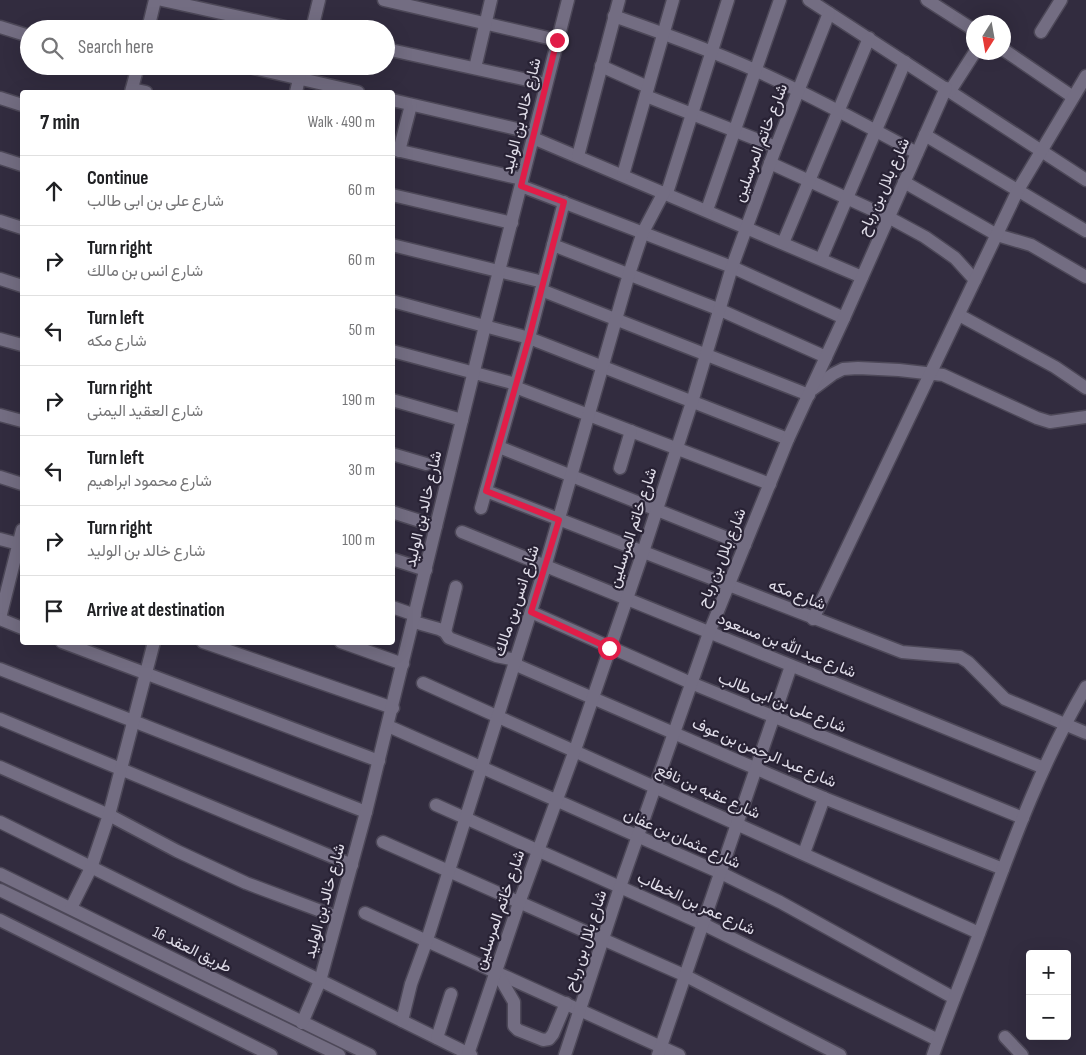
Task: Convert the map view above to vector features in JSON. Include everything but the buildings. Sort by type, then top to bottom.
[{"type":"street","points":[[150,20],[155,0]]},
{"type":"street","points":[[162,0],[253,20]]},
{"type":"street","points":[[314,20],[319,0]]},
{"type":"street","points":[[384,0],[557,40]]},
{"type":"street","points":[[475,68],[491,0]]},
{"type":"street","name":"شارع خالد بن الوليد","points":[[302,1023],[320,981],[366,812],[485,326],[568,0]]},
{"type":"street","points":[[578,156],[619,0]]},
{"type":"street","points":[[623,175],[673,0]]},
{"type":"street","name":"شارع انس بن مالك","points":[[402,1021],[411,984],[427,940],[545,567],[629,274],[643,232],[666,193],[728,0]]},
{"type":"street","points":[[707,210],[780,0]]},
{"type":"street","points":[[809,0],[1086,179]]},
{"type":"street","points":[[927,0],[966,25]]},
{"type":"street","points":[[1041,32],[1061,0]]},
{"type":"street","name":"شارع خاتم المرسلين","points":[[470,1054],[519,902],[643,552],[692,402],[732,267],[776,147],[829,13]]},
{"type":"street","points":[[614,16],[663,33],[756,70],[838,110],[917,153]]},
{"type":"street","points":[[0,27],[20,33]]},
{"type":"street","points":[[783,243],[869,38]]},
{"type":"street","points":[[395,51],[546,84]]},
{"type":"street","points":[[1011,55],[1073,96]]},
{"type":"street","name":"شارع بلال بن رباح","points":[[565,1055],[655,786],[709,633],[728,586],[788,439],[925,135],[948,90],[969,60]]},
{"type":"street","points":[[821,259],[905,62]]},
{"type":"street","points":[[601,66],[647,92],[692,114],[776,147]]},
{"type":"street","points":[[131,90],[134,75]]},
{"type":"street","points":[[296,90],[299,75]]},
{"type":"street","points":[[309,75],[352,90]]},
{"type":"street","points":[[814,619],[1018,190],[1086,76]]},
{"type":"street","points":[[0,98],[20,104]]},
{"type":"street","points":[[395,101],[533,136],[862,277]]},
{"type":"street","points":[[411,105],[396,150],[522,182],[564,202],[732,267],[844,318]]},
{"type":"street","points":[[925,135],[1086,231]]},
{"type":"street","points":[[0,158],[20,164]]},
{"type":"street","points":[[770,163],[847,198],[925,237],[954,258],[975,280]]},
{"type":"street","points":[[904,182],[997,235],[1031,246],[1086,277]]},
{"type":"street","points":[[395,196],[512,223]]},
{"type":"street","points":[[481,508],[529,338],[564,202]]},
{"type":"street","points":[[0,221],[20,227]]},
{"type":"street","points":[[553,245],[718,309],[826,357]]},
{"type":"street","points":[[395,246],[499,271],[542,286],[616,320],[810,393],[833,374],[843,370],[858,368],[899,370],[943,375],[1036,418],[1050,422],[1086,417]]},
{"type":"street","points":[[0,279],[20,285]]},
{"type":"street","points":[[395,302],[529,338],[788,439]]},
{"type":"street","points":[[959,314],[1055,367],[1086,388]]},
{"type":"street","points":[[0,339],[20,344]]},
{"type":"street","points":[[395,352],[516,385],[770,484]]},
{"type":"street","points":[[395,401],[462,420]]},
{"type":"street","points":[[0,415],[20,420]]},
{"type":"street","points":[[620,468],[631,431]]},
{"type":"street","points":[[498,447],[745,545]]},
{"type":"street","points":[[395,455],[426,464]]},
{"type":"street","points":[[0,477],[20,483]]},
{"type":"street","name":"شارع مكه","points":[[486,491],[902,652],[960,657],[1004,699],[1086,733]]},
{"type":"street","points":[[395,513],[436,526]]},
{"type":"street","name":"شارع عبد الله بن مسعود","points":[[462,532],[1044,768]]},
{"type":"street","points":[[0,539],[20,536]]},
{"type":"street","points":[[20,547],[17,579],[2,600],[0,619],[20,627]]},
{"type":"street","points":[[395,560],[426,570]]},
{"type":"street","points":[[445,632],[456,587]]},
{"type":"street","name":"شارع عبد الرحمن بن عوف","points":[[395,608],[445,632],[449,638],[515,662],[824,798],[1003,869]]},
{"type":"street","name":"شارع على بن ابى طالب","points":[[531,612],[691,683],[1023,818]]},
{"type":"street","points":[[70,645],[379,761]]},
{"type":"street","points":[[71,908],[91,868],[109,815],[153,645]]},
{"type":"street","points":[[212,645],[393,708]]},
{"type":"street","points":[[349,645],[403,664]]},
{"type":"street","points":[[660,1050],[792,666]]},
{"type":"street","points":[[0,669],[366,812]]},
{"type":"street","name":"شارع عقبه بن نافع","points":[[423,683],[980,932]]},
{"type":"street","points":[[933,1055],[1023,818],[1064,724],[1086,686]]},
{"type":"street","points":[[0,719],[352,865]]},
{"type":"street","name":"شارع عثمان بن عفان","points":[[388,726],[720,873],[780,902],[954,998]]},
{"type":"street","points":[[0,768],[109,815],[246,883],[338,917]]},
{"type":"street","points":[[804,853],[824,798]]},
{"type":"street","name":"شارع عمر بن الخطاب","points":[[436,805],[703,924],[938,1040]]},
{"type":"street","points":[[0,822],[470,1054]]},
{"type":"street","points":[[383,842],[686,976],[840,1055]]},
{"type":"street","name":"طريق العقد 16","points":[[0,874],[370,1055]]},
{"type":"street","name":"طريق العقد 16","points":[[0,890],[339,1055]]},
{"type":"street","points":[[366,913],[580,1009],[660,1050],[679,1055]]},
{"type":"street","points":[[0,920],[271,1055]]},
{"type":"street","points":[[496,971],[514,1002],[514,1026],[518,1030],[543,1040],[549,1039],[554,1034],[566,1003]]},
{"type":"street","points":[[437,1038],[451,994]]},
{"type":"street","points":[[1005,1037],[1022,1055]]},
{"type":"route","points":[[557,40],[521,186],[564,202],[529,338],[486,491],[559,520],[531,612],[609,648]]}]
